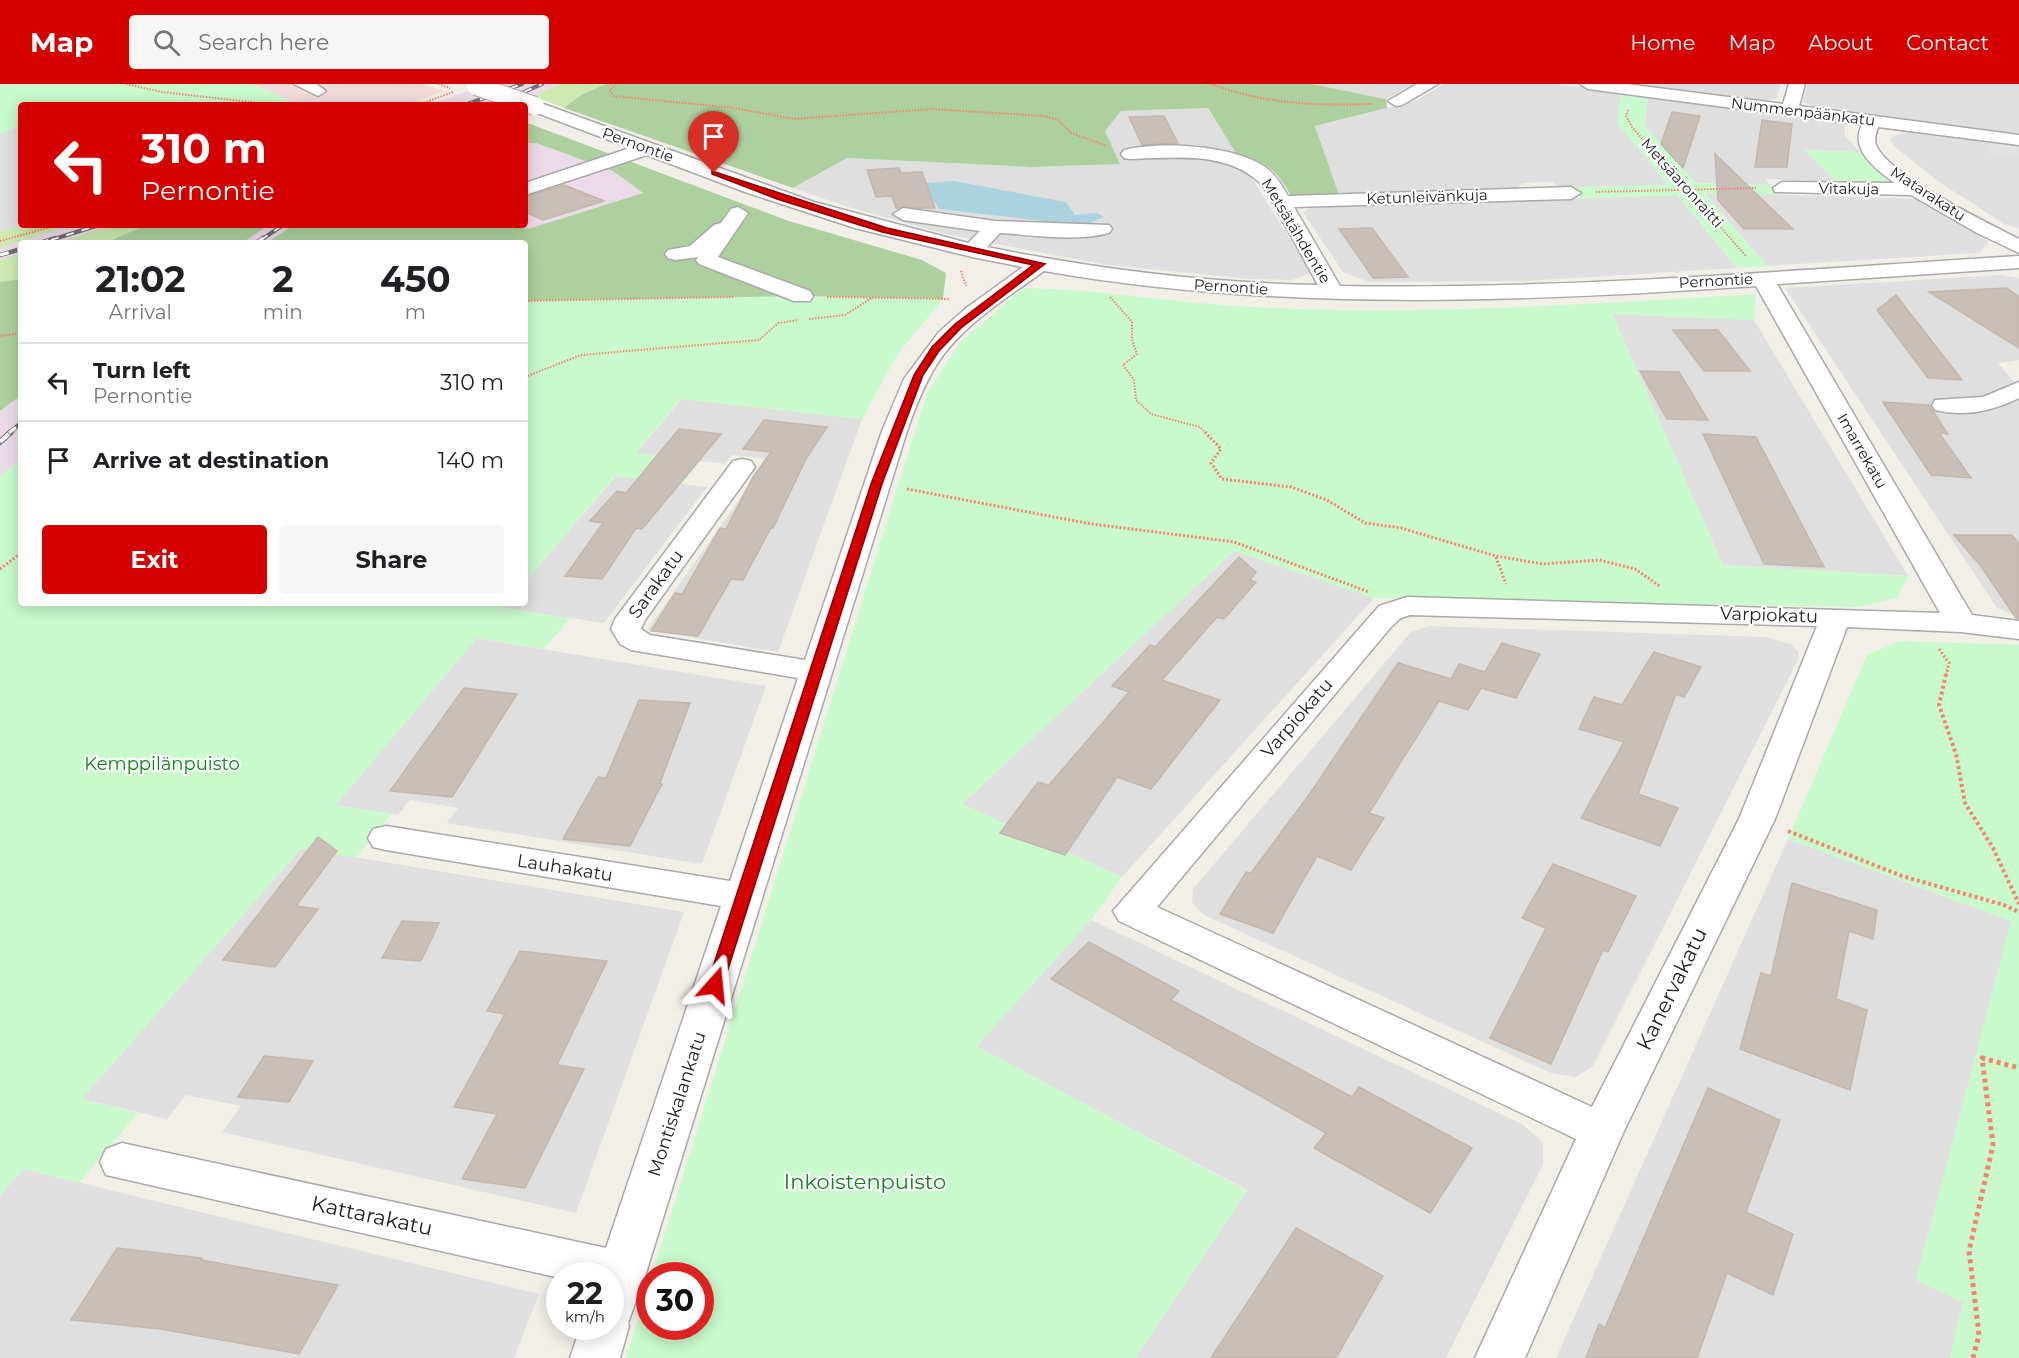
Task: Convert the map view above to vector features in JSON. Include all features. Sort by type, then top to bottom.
[{"type":"street","points":[[302,84],[318,91]]},
{"type":"street","points":[[1396,101],[1430,84]]},
{"type":"street","name":"Nummenpäänkatu","points":[[1588,84],[1646,88],[1790,110],[2019,140]]},
{"type":"street","points":[[1790,110],[1797,84]]},
{"type":"street","name":"Pernontie","points":[[474,85],[523,102]]},
{"type":"street","name":"Pernontie","points":[[528,104],[780,197],[885,230],[972,251],[1029,272],[1198,285],[1332,291],[1540,289],[1763,279],[2019,262]]},
{"type":"street","name":"Matarakatu","points":[[1873,121],[1868,129],[1869,148],[1879,160],[1916,189],[2019,247]]},
{"type":"street","points":[[1985,136],[1987,153],[2019,157]]},
{"type":"street","points":[[528,188],[649,148]]},
{"type":"street","name":"Metsätähdentie","points":[[1130,154],[1191,153],[1229,159],[1259,171],[1267,177],[1332,291]]},
{"type":"street","name":"Vitakuja","points":[[1782,188],[1916,189]]},
{"type":"street","name":"Ketunleivänkuja","points":[[1282,202],[1571,193]]},
{"type":"street","points":[[675,254],[696,251],[738,213],[780,197]]},
{"type":"street","points":[[878,208],[926,219],[995,227],[1066,231],[1102,229]]},
{"type":"street","points":[[738,213],[706,260],[802,296]]},
{"type":"street","points":[[972,251],[995,227]]},
{"type":"street","name":"Montiskalankatu","points":[[624,1266],[877,484],[918,375],[936,349],[958,326],[1029,272]]},
{"type":"street","name":"Imarrekatu","points":[[1763,279],[1961,623]]},
{"type":"street","points":[[1944,405],[1987,404],[2019,389]]},
{"type":"street","name":"Sarakatu","points":[[742,467],[630,619],[626,628],[631,637],[642,643],[817,672]]},
{"type":"street","name":"Varpiokatu","points":[[1602,1131],[1132,911],[1380,621],[1390,612],[1407,606],[1836,617],[1961,623],[2019,630]]},
{"type":"street","name":"Kanervakatu","points":[[1500,1358],[1602,1131],[1756,819],[1836,617]]},
{"type":"street","name":"Lauhakatu","points":[[386,838],[744,897]]},
{"type":"street","name":"Kattarakatu","points":[[122,1162],[579,1262]]},
{"type":"street","points":[[595,1358],[601,1340]]},
{"type":"path","points":[[126,84],[162,92],[250,102]]},
{"type":"path","points":[[438,84],[456,91]]},
{"type":"path","points":[[616,84],[610,91],[614,96],[734,108],[794,120],[932,109],[1044,116],[1058,120],[1071,133],[1130,154]]},
{"type":"path","points":[[1210,84],[1266,102],[1327,105],[1396,101]]},
{"type":"path","name":"Metsäaronraitti","points":[[1646,88],[1629,107],[1626,116],[1640,136],[1689,190],[1763,279]]},
{"type":"path","points":[[426,102],[456,91]]},
{"type":"path","points":[[1571,193],[1782,188]]},
{"type":"path","points":[[0,241],[47,228]]},
{"type":"path","points":[[961,270],[1029,272]]},
{"type":"path","points":[[1110,294],[1111,300],[1132,322],[1132,340],[1137,354],[1123,365],[1134,380],[1136,400],[1151,414],[1200,427],[1221,449],[1210,463],[1222,479],[1291,487],[1327,500],[1365,523],[1401,528],[1496,556],[1543,564],[1599,560],[1635,569],[1668,592]]},
{"type":"path","points":[[528,376],[581,355],[759,340],[778,323],[845,315],[872,298]]},
{"type":"path","points":[[0,336],[18,333]]},
{"type":"path","points":[[877,484],[1091,524],[1234,542],[1407,606]]},
{"type":"path","points":[[0,569],[18,555]]},
{"type":"path","points":[[1496,556],[1509,592]]},
{"type":"path","points":[[1919,622],[1949,663],[1939,705],[1956,754],[1965,803],[1993,848],[2019,904]]},
{"type":"path","points":[[1756,819],[1902,876],[2004,905],[2019,912]]},
{"type":"path","points":[[1973,1358],[1979,1335],[1969,1251],[1993,1145],[1982,1058],[2019,1068]]},
{"type":"shaded area","points":[[252,84],[423,84],[444,91],[414,102],[294,102]]},
{"type":"shaded area","points":[[489,84],[561,84],[522,102],[436,102]]},
{"type":"shaded area","points":[[1312,84],[1413,84],[1386,99]]},
{"type":"shaded area","points":[[1444,84],[1557,84],[1621,92],[1618,124],[1668,185],[1560,188],[1553,182],[1523,183],[1513,190],[1339,195],[1315,126],[1415,101]]},
{"type":"shaded area","points":[[1653,84],[1781,84],[1776,99],[1759,101],[1651,88]]},
{"type":"shaded area","points":[[1808,84],[2019,84],[2019,135],[1819,109],[1803,102]]},
{"type":"shaded area","points":[[1648,95],[1844,121],[1845,136],[1860,152],[1805,150],[1837,182],[1765,179],[1770,185],[1696,183],[1645,126]]},
{"type":"shaded area","points":[[1208,108],[1237,155],[1220,161],[1248,172],[1311,273],[1292,280],[1249,279],[1107,265],[949,235],[845,206],[793,188],[847,158],[1031,167],[1119,164],[1105,131],[1121,111]]},
{"type":"shaded area","points":[[18,126],[18,227],[0,232],[0,134]]},
{"type":"shaded area","points":[[1911,132],[2019,144],[2019,228],[2006,225],[1942,184],[1895,147],[1890,140],[1895,135]]},
{"type":"shaded area","points":[[1988,141],[2019,145],[2019,157],[1987,153]]},
{"type":"shaded area","points":[[528,143],[536,143],[613,171],[643,193],[528,229],[526,228],[528,228]]},
{"type":"shaded area","points":[[1704,192],[1921,199],[1989,242],[1979,253],[1767,266]]},
{"type":"shaded area","points":[[1677,195],[1737,268],[1526,281],[1369,282],[1343,272],[1303,212],[1312,207]]},
{"type":"shaded area","points":[[62,228],[106,228],[67,240],[25,240]]},
{"type":"shaded area","points":[[264,228],[289,228],[271,240],[246,240]]},
{"type":"shaded area","points":[[18,242],[18,255],[0,260],[0,248]]},
{"type":"shaded area","points":[[2000,275],[2019,278],[2019,360],[1998,363],[2019,388],[2019,617],[1997,608],[1785,288]]},
{"type":"shaded area","points":[[1612,314],[1754,320],[1908,576],[1723,565]]},
{"type":"shaded area","points":[[18,397],[18,460],[0,477],[0,411]]},
{"type":"shaded area","points":[[682,399],[862,419],[778,652],[647,630],[768,459],[732,455],[725,464],[635,454]]},
{"type":"shaded area","points":[[616,476],[707,487],[604,623],[503,608],[505,606],[528,606],[528,579]]},
{"type":"shaded area","points":[[1234,551],[1374,598],[1122,877],[962,804]]},
{"type":"shaded area","points":[[1429,626],[1766,637],[1790,644],[1798,651],[1799,658],[1593,1066],[1576,1077],[1551,1073],[1204,915],[1192,903],[1193,889],[1411,632]]},
{"type":"shaded area","points":[[477,638],[766,686],[702,864],[447,823],[458,808],[410,800],[398,815],[335,805]]},
{"type":"shaded area","points":[[1788,839],[2012,921],[1916,1280],[1963,1302],[1950,1358],[1556,1358]]},
{"type":"shaded area","points":[[301,848],[684,912],[576,1213],[222,1132],[241,1106],[186,1095],[167,1119],[82,1099]]},
{"type":"shaded area","points":[[1091,920],[1522,1124],[1543,1142],[1543,1165],[1446,1358],[1135,1358],[1247,1190],[976,1046]]},
{"type":"shaded area","points":[[23,1169],[539,1294],[514,1358],[0,1358],[0,1196]]},
{"type":"green space","points":[[0,84],[252,84],[294,102],[18,102],[18,126],[0,134]]},
{"type":"green space","points":[[561,84],[606,84],[581,96],[564,108],[534,96]]},
{"type":"green space","points":[[606,84],[1312,84],[1386,99],[1387,108],[1315,126],[1339,195],[1292,197],[1271,169],[1257,161],[1237,155],[1208,108],[1121,111],[1105,131],[1120,164],[1031,167],[847,158],[793,188],[564,108],[581,95]]},
{"type":"green space","points":[[1621,92],[1648,95],[1645,126],[1696,183],[1770,185],[1778,195],[1704,193],[1767,266],[1737,268],[1677,195],[1571,198],[1560,188],[1668,185],[1618,124]]},
{"type":"green space","points":[[528,123],[789,221],[922,260],[946,273],[943,299],[802,296],[528,301],[528,240],[271,240],[289,228],[528,229],[643,193],[613,171],[536,143],[528,143]]},
{"type":"green space","points":[[1804,150],[1860,152],[1894,180],[1887,183],[1837,182]]},
{"type":"green space","points":[[18,227],[62,228],[18,240],[18,242],[0,248],[0,232]]},
{"type":"green space","points":[[104,228],[139,228],[112,240],[65,240]]},
{"type":"green space","points":[[139,228],[264,228],[246,240],[112,240]]},
{"type":"green space","points":[[18,254],[18,279],[0,282],[0,260]]},
{"type":"green space","points":[[18,279],[18,397],[0,411],[0,282]]},
{"type":"green space","name":"Inkoistenpuisto","points":[[1024,288],[1250,307],[1376,310],[1503,308],[1756,294],[1754,320],[1612,314],[1723,565],[1908,576],[1897,598],[1858,607],[1374,598],[1234,551],[962,804],[1122,877],[1091,920],[977,1046],[1247,1191],[1135,1358],[626,1358],[636,1325],[636,1340],[714,1340],[714,1262],[656,1262],[927,393],[961,341]]},
{"type":"green space","points":[[773,297],[943,299],[897,355],[862,419],[681,399],[635,453],[700,461],[682,484],[615,476],[528,578],[528,301]]},
{"type":"green space","name":"Kemppilänpuisto","points":[[18,460],[18,606],[505,606],[504,608],[570,618],[544,649],[477,638],[336,805],[391,814],[356,858],[301,849],[82,1099],[138,1113],[79,1183],[23,1169],[0,1196],[0,477]]},
{"type":"green space","points":[[1900,641],[2019,645],[2019,1358],[1950,1358],[1963,1302],[1916,1280],[2011,921],[1788,839],[1867,655]]},
{"type":"water","points":[[954,181],[1066,202],[1075,215],[1097,213],[1104,217],[1090,223],[1070,224],[939,209],[934,201],[921,202],[914,184]]},
{"type":"building","points":[[1672,112],[1700,116],[1683,168],[1661,144]]},
{"type":"building","points":[[1164,116],[1178,143],[1142,145],[1129,117]]},
{"type":"building","points":[[1762,120],[1792,124],[1787,167],[1755,167]]},
{"type":"building","points":[[1715,154],[1793,229],[1744,229],[1718,200]]},
{"type":"building","points":[[899,168],[901,173],[922,172],[935,208],[896,208],[892,196],[876,197],[867,170]]},
{"type":"building","points":[[564,185],[604,201],[543,220],[528,213],[528,196]]},
{"type":"building","points":[[1372,228],[1408,277],[1373,278],[1339,229]]},
{"type":"building","points":[[2007,288],[2019,297],[2019,348],[1929,292]]},
{"type":"building","points":[[1896,295],[1962,380],[1928,378],[1877,310]]},
{"type":"building","points":[[1673,330],[1718,330],[1750,371],[1704,371]]},
{"type":"building","points":[[1640,371],[1679,372],[1708,420],[1667,419]]},
{"type":"building","points":[[1883,402],[1929,405],[1948,434],[1939,433],[1971,478],[1931,475]]},
{"type":"building","points":[[764,420],[827,427],[806,459],[773,528],[743,580],[731,579],[698,636],[651,631],[675,593],[682,594],[720,528],[726,529],[753,477],[771,452],[743,449]]},
{"type":"building","points":[[679,429],[721,434],[642,529],[636,528],[602,579],[565,576],[603,523],[590,521],[617,491],[626,493]]},
{"type":"building","points":[[1703,434],[1756,437],[1824,567],[1764,564]]},
{"type":"building","points":[[1954,535],[2012,535],[2019,544],[2019,619],[2016,618],[1980,565]]},
{"type":"building","points":[[1239,557],[1256,572],[1250,580],[1256,582],[1224,619],[1217,617],[1162,680],[1220,700],[1151,789],[1117,777],[1065,855],[1000,833],[1038,782],[1049,785],[1129,692],[1112,686],[1150,645],[1155,647]]},
{"type":"building","points":[[1502,643],[1540,654],[1516,698],[1481,688],[1468,710],[1439,701],[1369,813],[1384,818],[1351,870],[1317,856],[1273,933],[1220,914],[1246,872],[1251,873],[1311,792],[1398,663],[1451,679],[1459,664],[1485,672]]},
{"type":"building","points":[[1654,652],[1701,667],[1684,697],[1676,694],[1638,794],[1678,808],[1660,846],[1581,818],[1624,742],[1579,729],[1594,697],[1622,705]]},
{"type":"building","points":[[464,688],[517,694],[452,797],[390,791]]},
{"type":"building","points":[[639,700],[690,703],[660,783],[662,784],[630,846],[563,839],[598,777],[606,778]]},
{"type":"building","points":[[318,837],[337,851],[296,906],[318,909],[275,967],[223,960]]},
{"type":"building","points":[[1553,864],[1636,896],[1608,952],[1603,950],[1551,1064],[1490,1038],[1546,928],[1522,918]]},
{"type":"building","points":[[1792,883],[1877,910],[1873,939],[1849,931],[1836,999],[1867,1010],[1850,1090],[1740,1049],[1761,973],[1771,976]]},
{"type":"building","points":[[402,921],[439,923],[421,961],[382,958]]},
{"type":"building","points":[[1089,942],[1179,991],[1171,1000],[1352,1097],[1359,1087],[1472,1148],[1430,1213],[1314,1148],[1326,1133],[1051,979]]},
{"type":"building","points":[[520,951],[607,961],[557,1065],[584,1069],[525,1188],[462,1179],[497,1114],[454,1107],[505,1014],[487,1011]]},
{"type":"building","points":[[264,1056],[313,1061],[289,1102],[238,1097]]},
{"type":"building","points":[[1708,1088],[1780,1120],[1746,1212],[1793,1234],[1773,1295],[1727,1273],[1697,1358],[1586,1358],[1599,1324],[1605,1328]]},
{"type":"building","points":[[1296,1228],[1383,1276],[1336,1358],[1211,1358]]},
{"type":"building","points":[[117,1248],[202,1258],[201,1260],[338,1285],[299,1354],[161,1329],[71,1320]]},
{"type":"railway","points":[[473,102],[522,84]]},
{"type":"railway","points":[[502,102],[542,84]]},
{"type":"railway","points":[[51,240],[89,228]]},
{"type":"railway","points":[[261,240],[279,228]]},
{"type":"railway","points":[[50,240],[56,238]]},
{"type":"railway","points":[[0,255],[18,250]]},
{"type":"railway","points":[[9,433],[18,426]]},
{"type":"railway","points":[[0,442],[11,432]]},
{"type":"route","points":[[714,173],[780,197],[885,230],[972,251],[1040,264],[958,326],[936,349],[918,375],[877,484],[715,985]]}]
